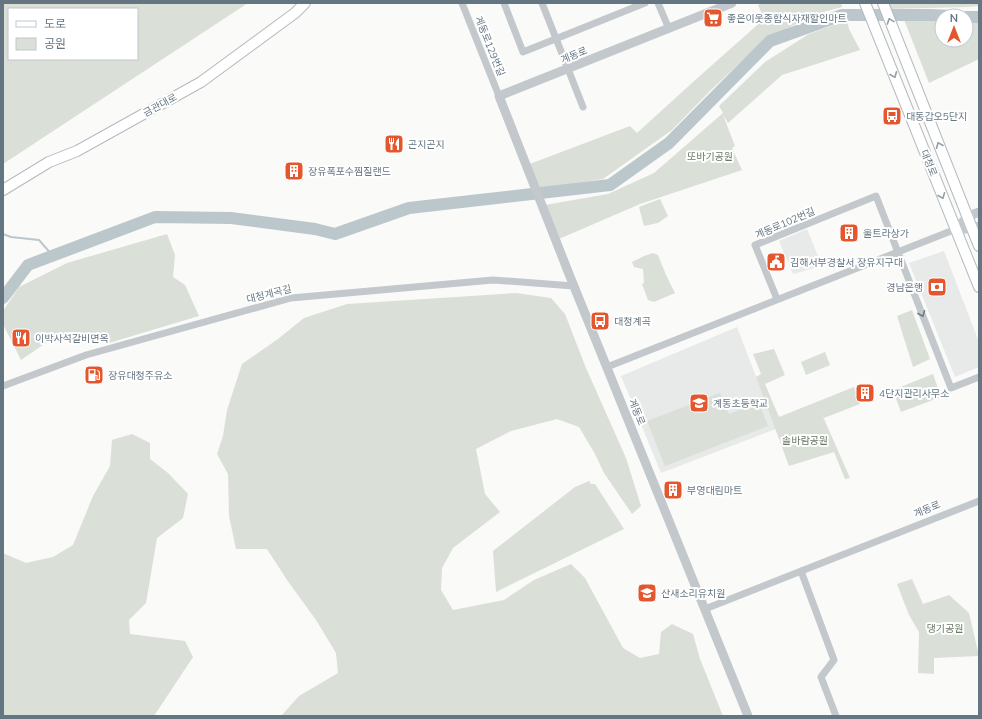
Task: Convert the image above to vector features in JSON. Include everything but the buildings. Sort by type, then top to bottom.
[{"type":"main road","name":"금관대로","points":[[3,190],[49,162],[77,151],[201,82],[295,13],[306,3]]},
{"type":"main road","name":"대청로","points":[[866,3],[979,287]]},
{"type":"main road","name":"대청로","points":[[883,3],[967,217],[976,228],[979,246]]},
{"type":"street","name":"계동로129번길","points":[[462,3],[499,96]]},
{"type":"street","points":[[504,3],[523,52],[645,3]]},
{"type":"street","points":[[542,3],[583,107]]},
{"type":"street","points":[[658,3],[669,29]]},
{"type":"street","name":"계동로","points":[[732,3],[499,96],[548,222],[748,716]]},
{"type":"street","name":"계동로102번길","points":[[777,299],[755,245],[876,196],[897,252]]},
{"type":"street","points":[[956,229],[967,217],[979,212]]},
{"type":"street","points":[[607,367],[956,229],[976,228]]},
{"type":"street","points":[[897,252],[951,388],[979,376]]},
{"type":"street","name":"대청계곡길","points":[[3,386],[86,355],[291,298],[494,280],[574,286]]},
{"type":"street","name":"계동로","points":[[705,609],[979,500]]},
{"type":"street","points":[[801,571],[834,660],[821,678],[836,716]]},
{"type":"shaded area","points":[[807,229],[822,266],[793,274],[779,241]]},
{"type":"shaded area","points":[[944,251],[979,342],[979,367],[955,377],[909,263]]},
{"type":"shaded area","name":"계동초등학교","points":[[737,327],[776,429],[661,473],[621,376]]},
{"type":"green space","points":[[3,3],[248,3],[3,164]]},
{"type":"green space","points":[[762,3],[841,3],[842,7],[816,14],[764,40],[711,90],[672,130],[603,179],[540,189],[527,165],[630,126],[637,133],[764,19],[758,5]]},
{"type":"green space","points":[[885,3],[979,3],[979,6],[888,9]]},
{"type":"green space","points":[[903,17],[934,19],[934,48],[974,48],[974,20],[979,20],[979,59],[929,83]]},
{"type":"green space","name":"또바기공원","points":[[847,20],[849,29],[860,50],[782,75],[728,123],[723,115],[735,146],[732,148],[742,170],[640,204],[559,239],[545,205],[608,194],[654,173],[723,113],[719,106],[765,62],[809,34]]},
{"type":"green space","points":[[660,199],[668,216],[658,223],[644,226],[639,207]]},
{"type":"green space","points":[[167,234],[175,255],[173,277],[185,285],[199,316],[109,343],[56,336],[21,360],[3,324],[3,311],[19,287],[67,263]]},
{"type":"green space","points":[[653,253],[658,255],[675,293],[654,302],[648,300],[642,284],[644,283],[643,269],[634,267],[632,262]]},
{"type":"green space","points":[[516,293],[551,298],[565,314],[586,368],[626,458],[641,506],[632,514],[604,473],[579,427],[557,419],[511,431],[476,449],[485,494],[500,512],[453,548],[442,568],[441,590],[453,610],[504,600],[534,580],[571,564],[585,578],[623,648],[640,658],[659,654],[661,632],[672,624],[693,634],[700,659],[723,716],[281,716],[299,696],[338,673],[336,653],[316,620],[267,549],[236,549],[229,516],[228,474],[217,454],[223,436],[227,410],[242,364],[278,339],[304,318],[347,304]]},
{"type":"green space","points":[[912,310],[930,359],[913,367],[897,316]]},
{"type":"green space","name":"솔바람공원","points":[[774,349],[785,375],[765,384],[779,417],[854,387],[860,404],[824,418],[821,412],[850,478],[845,479],[834,452],[789,466],[756,377],[761,374],[753,354]]},
{"type":"green space","points":[[825,352],[830,365],[806,375],[801,362]]},
{"type":"green space","points":[[933,374],[941,397],[901,412],[893,390]]},
{"type":"green space","points":[[720,393],[729,414],[759,403],[768,426],[665,466],[647,421]]},
{"type":"green space","points":[[132,434],[150,443],[150,459],[168,473],[188,494],[183,518],[157,538],[146,603],[129,620],[130,634],[185,641],[193,657],[154,716],[3,716],[3,553],[26,563],[53,557],[73,545],[93,496],[110,466],[112,440]]},
{"type":"green space","points":[[589,481],[591,484],[595,484],[624,529],[496,592],[493,551],[575,487]]},
{"type":"green space","name":"댕기공원","points":[[912,579],[923,604],[949,595],[969,613],[979,656],[934,658],[934,674],[918,673],[919,632],[909,615],[897,584]]},
{"type":"waterway","points":[[3,298],[28,265],[155,217],[231,218],[315,229],[335,234],[409,208],[610,185],[669,143],[770,41],[842,15],[934,15]]},
{"type":"waterway","points":[[974,17],[979,17]]},
{"type":"waterway","points":[[3,234],[11,237],[39,240],[53,256]]},
{"type":"place","name":"좋은이웃종합식자재할인마트","points":[[713,18]]},
{"type":"place","name":"대동갑오5단지","points":[[892,116]]},
{"type":"place","name":"곤지곤지","points":[[394,144]]},
{"type":"place","name":"장유폭포수찜질랜드","points":[[294,171]]},
{"type":"place","name":"울트라상가","points":[[849,233]]},
{"type":"place","name":"김해서부경찰서 장유지구대","points":[[776,262]]},
{"type":"place","name":"경남은행","points":[[937,287]]},
{"type":"place","name":"대청계곡","points":[[600,321]]},
{"type":"place","name":"이박사석갈비면옥","points":[[21,338]]},
{"type":"place","name":"장유대청주유소","points":[[94,375]]},
{"type":"place","name":"4단지관리사무소","points":[[865,393]]},
{"type":"place","name":"계동초등학교","points":[[699,403]]},
{"type":"place","name":"부영대림마트","points":[[673,490]]},
{"type":"place","name":"산새소리유치원","points":[[647,593]]}]
